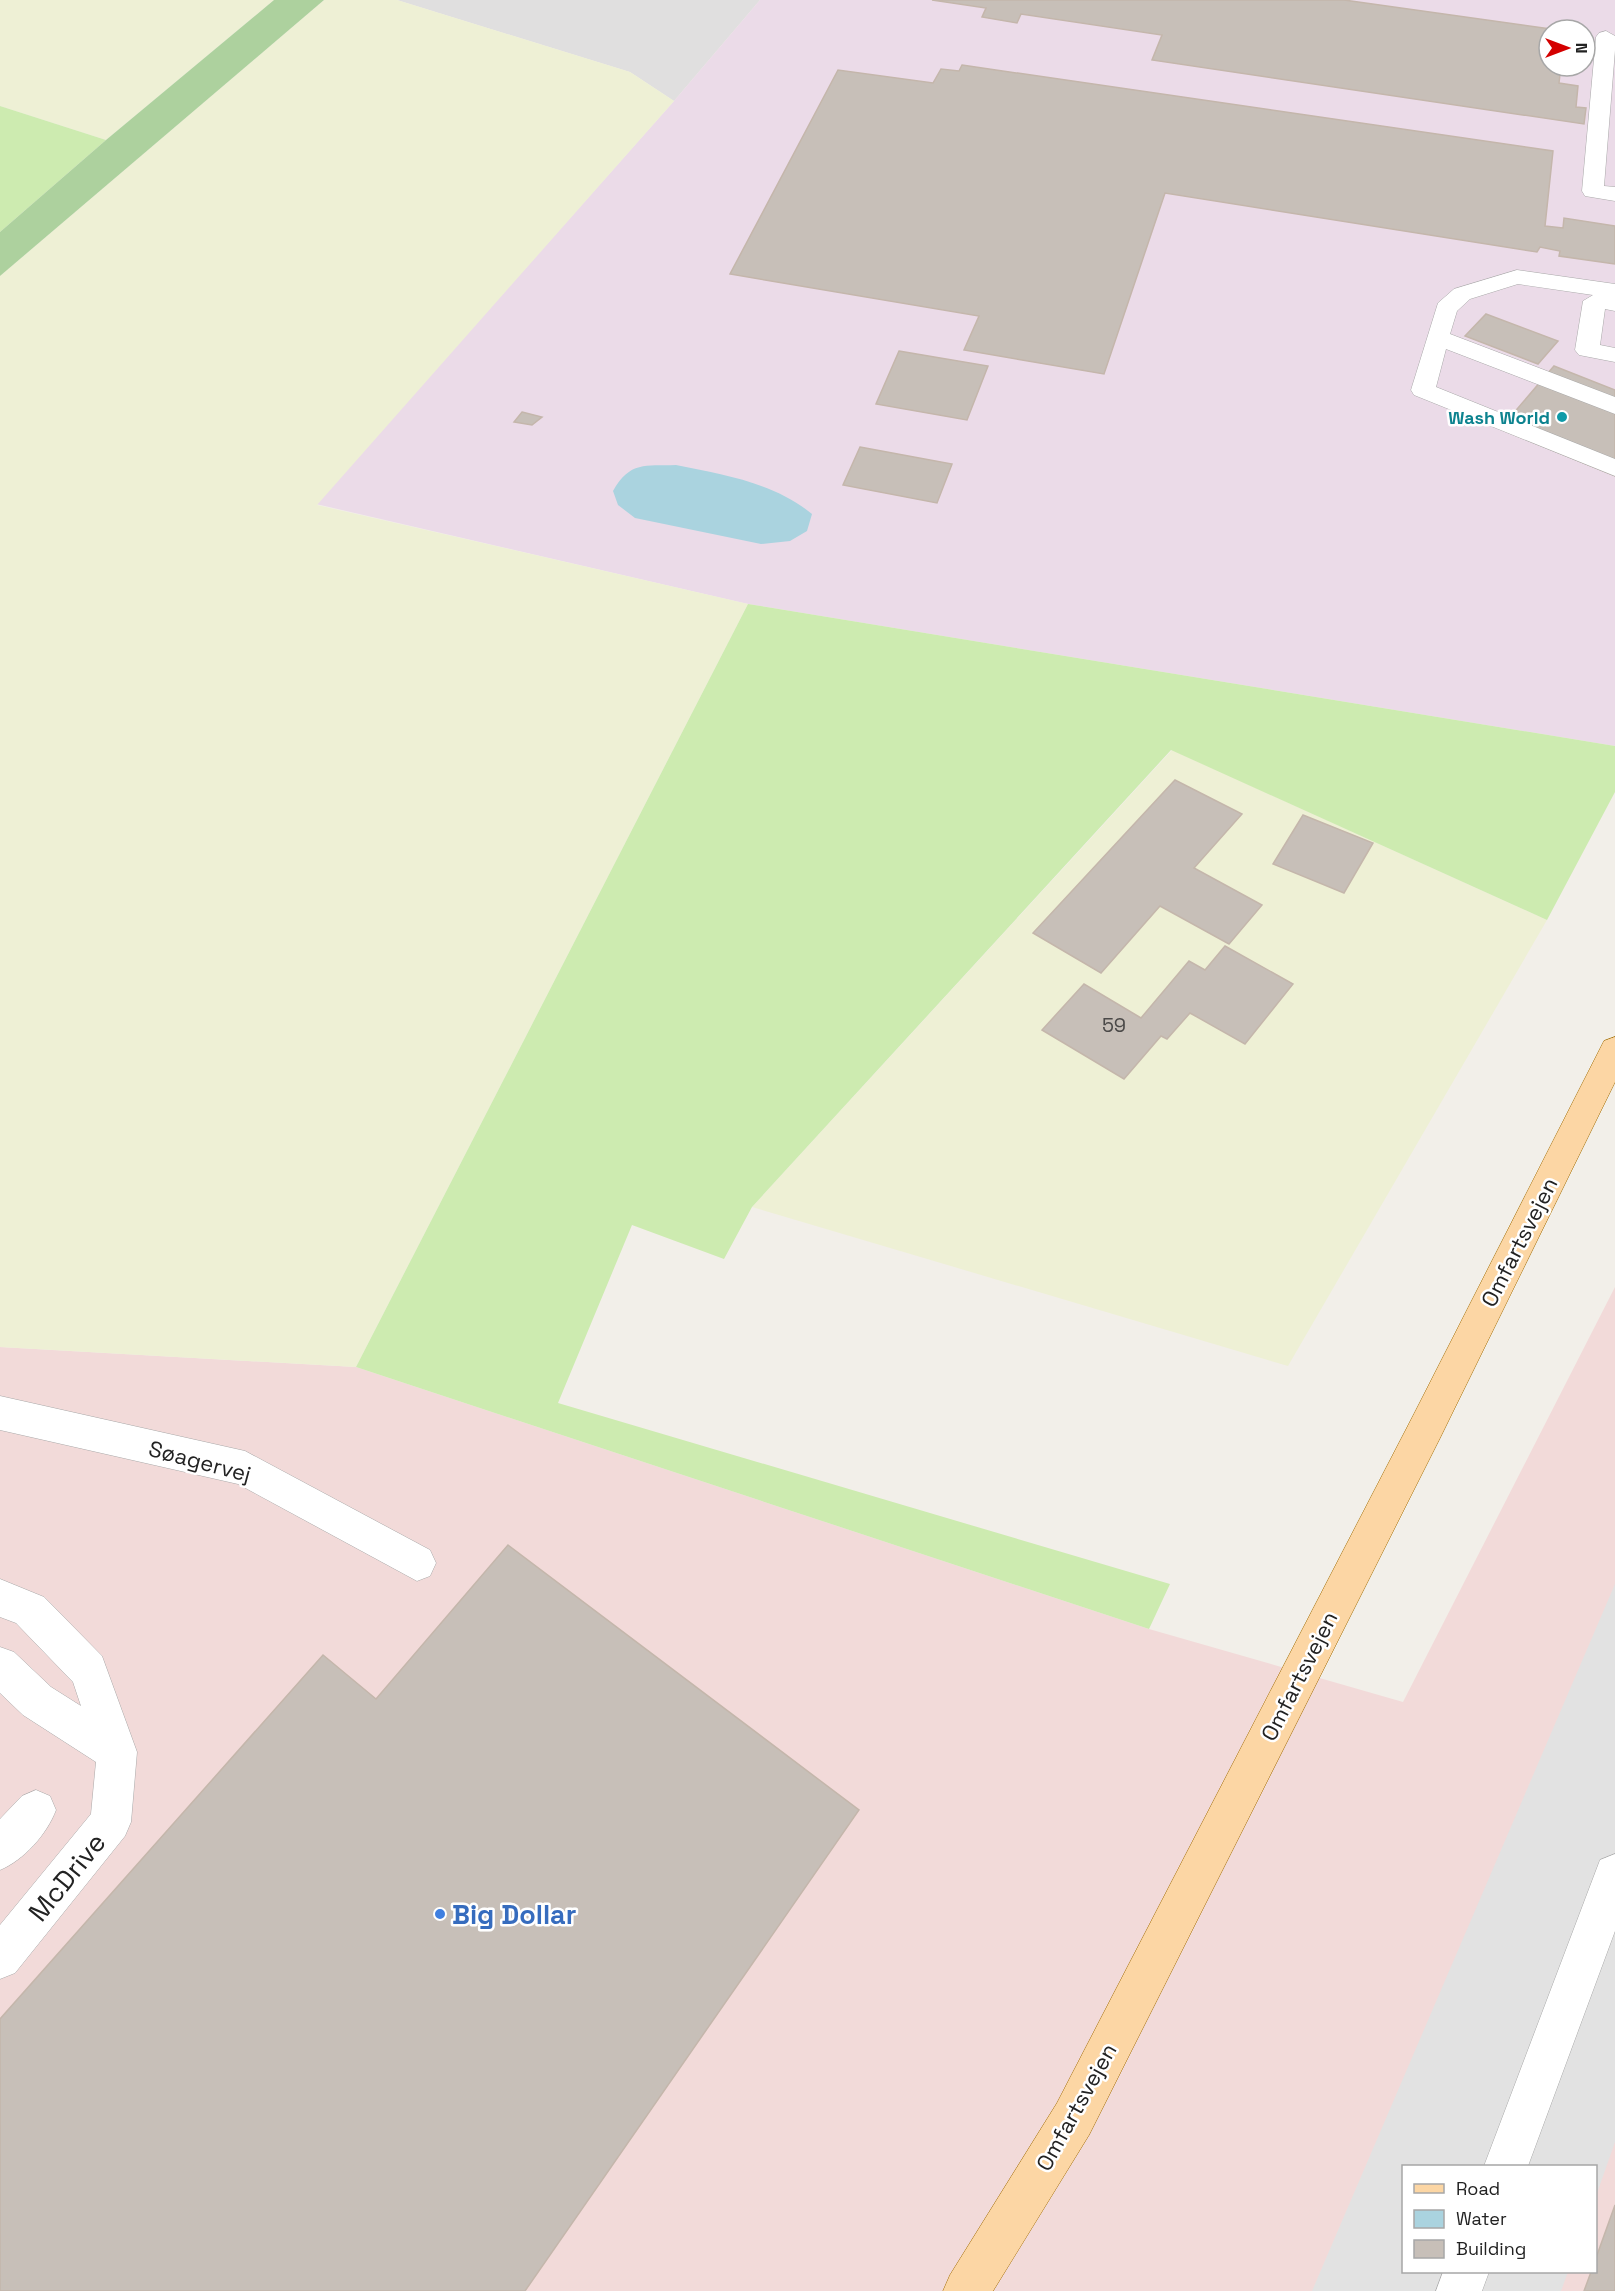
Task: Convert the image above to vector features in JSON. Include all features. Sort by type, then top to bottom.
[{"type":"main road","name":"Omfartsvejen","points":[[966,2291],[1073,2119],[1427,1426],[1615,1050]]},
{"type":"lane","points":[[1606,37],[1593,191],[1615,194]]},
{"type":"lane","points":[[1615,291],[1517,277],[1452,300],[1446,308],[1427,369],[1423,390],[1615,468]]},
{"type":"lane","points":[[1615,304],[1595,301],[1587,350],[1615,355]]},
{"type":"lane","points":[[1437,337],[1615,406]]},
{"type":"lane","points":[[1427,369],[1615,444]]},
{"type":"lane","name":"Søagervej","points":[[0,1413],[245,1468],[417,1563]]},
{"type":"lane","name":"McDrive","points":[[0,1598],[30,1610],[88,1670],[117,1752],[111,1822],[0,1958]]},
{"type":"lane","points":[[0,1666],[38,1701],[117,1752]]},
{"type":"lane","points":[[0,1849],[36,1810]]},
{"type":"lane","points":[[1506,2165],[1615,1875]]},
{"type":"lane","points":[[1459,2291],[1465,2273]]},
{"type":"shaded area","points":[[397,0],[760,0],[674,101],[630,72]]},
{"type":"shaded area","points":[[760,0],[1615,0],[1615,746],[748,604],[316,504],[674,101]]},
{"type":"shaded area","points":[[1615,1287],[1615,2291],[0,2291],[0,1347],[356,1367],[1149,1629],[1403,1702]]},
{"type":"shaded area","points":[[1615,1584],[1615,2142],[1597,2193],[1597,2165],[1402,2165],[1402,2273],[1568,2273],[1561,2291],[1312,2291]]},
{"type":"green space","points":[[0,0],[274,0],[106,140],[0,106]]},
{"type":"green space","points":[[274,0],[324,0],[0,276],[0,232]]},
{"type":"green space","points":[[324,0],[397,0],[630,72],[674,101],[317,505],[748,604],[356,1367],[0,1347],[0,276]]},
{"type":"green space","points":[[0,106],[106,140],[0,232]]},
{"type":"green space","points":[[748,604],[1615,746],[1615,792],[1547,920],[1171,750],[752,1207],[724,1259],[632,1225],[558,1403],[1170,1584],[1149,1629],[356,1367]]},
{"type":"green space","points":[[1172,750],[1547,920],[1288,1366],[752,1207]]},
{"type":"water","points":[[676,465],[747,481],[781,494],[812,514],[807,531],[790,541],[761,544],[635,518],[618,505],[613,491],[626,474],[639,467]]},
{"type":"building","points":[[932,0],[1344,0],[1537,27],[1537,78],[1560,78],[1559,83],[1578,86],[1576,107],[1586,108],[1584,124],[1152,60],[1162,35],[1021,14],[1017,23],[982,17],[986,8]]},
{"type":"building","points":[[962,65],[1553,151],[1545,226],[1563,228],[1564,218],[1615,226],[1615,264],[1559,256],[1560,251],[1540,247],[1537,252],[1165,193],[1104,374],[964,350],[979,316],[730,274],[838,70],[933,83],[941,69],[959,71]]},
{"type":"building","name":"Wash World","points":[[1486,314],[1558,341],[1538,364],[1465,336]]},
{"type":"building","points":[[899,351],[988,366],[967,420],[876,404]]},
{"type":"building","name":"Wash World","points":[[1554,366],[1615,390],[1615,476],[1500,429]]},
{"type":"building","points":[[522,412],[542,417],[532,425],[514,422]]},
{"type":"building","points":[[860,447],[952,464],[937,503],[843,485]]},
{"type":"building","points":[[1175,780],[1242,814],[1194,868],[1262,905],[1229,944],[1160,906],[1101,973],[1033,933]]},
{"type":"building","points":[[1303,815],[1373,843],[1344,893],[1273,864]]},
{"type":"building","points":[[1225,946],[1293,984],[1245,1044],[1190,1013],[1167,1039],[1161,1036],[1124,1079],[1042,1030],[1084,984],[1141,1018],[1189,961],[1205,970]]},
{"type":"building","name":"Big Dollar","points":[[508,1545],[859,1810],[525,2291],[0,2291],[0,2019],[323,1655],[376,1699]]},
{"type":"building","points":[[1615,2205],[1615,2291],[1584,2291],[1591,2273],[1597,2273],[1597,2255]]},
{"type":"place","name":"Wash World","points":[[1562,417]]},
{"type":"place","name":"Big Dollar","points":[[440,1914]]}]
